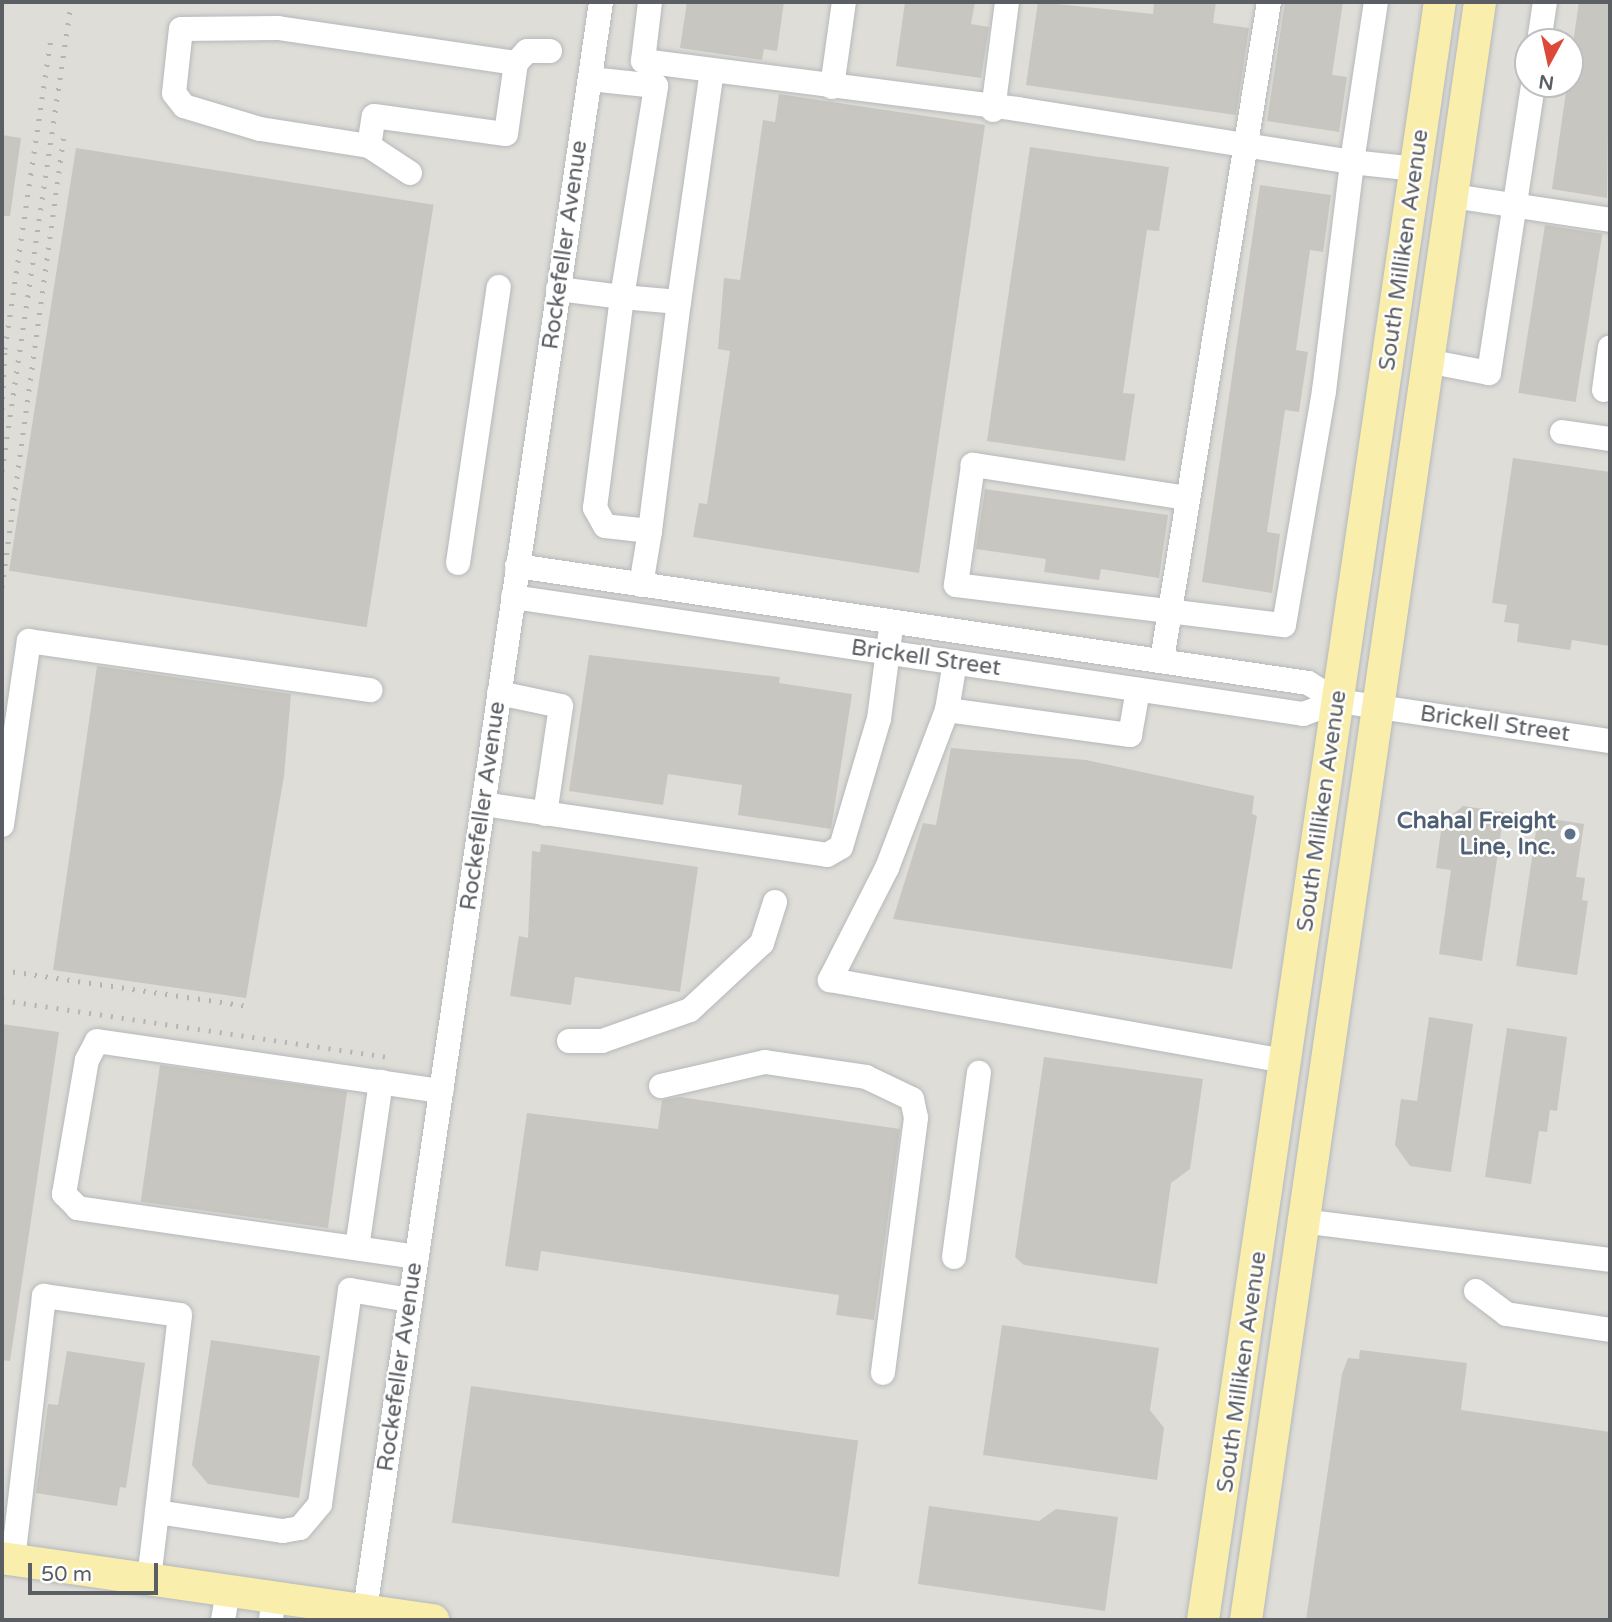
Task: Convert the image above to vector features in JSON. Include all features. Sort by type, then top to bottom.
[{"type":"main road","name":"South Milliken Avenue","points":[[1203,1620],[1440,2]]},
{"type":"main road","name":"South Milliken Avenue","points":[[1246,1620],[1376,706],[1480,2]]},
{"type":"main road","points":[[8,1559],[149,1579],[225,1605],[272,1609],[365,1610],[435,1620]]},
{"type":"street","name":"Rockefeller Avenue","points":[[365,1610],[601,2]]},
{"type":"street","points":[[650,2],[643,61],[659,75]]},
{"type":"street","points":[[832,87],[844,2]]},
{"type":"street","points":[[993,110],[1007,2]]},
{"type":"street","points":[[1162,660],[1242,147],[1269,2]]},
{"type":"street","points":[[1187,498],[973,465],[956,585],[1252,626],[1284,625],[1290,614],[1376,2]]},
{"type":"street","points":[[1540,28],[1542,2]]},
{"type":"street","points":[[410,173],[369,146],[260,129],[184,106],[174,93],[181,29],[278,28],[516,64]]},
{"type":"street","points":[[369,146],[374,116],[506,134],[516,64],[527,51],[550,51]]},
{"type":"street","points":[[590,79],[712,71],[1242,147],[1416,169]]},
{"type":"street","points":[[641,585],[712,71]]},
{"type":"street","points":[[650,531],[604,526],[595,508],[622,297],[659,75]]},
{"type":"street","points":[[1427,361],[1489,373],[1531,98]]},
{"type":"street","points":[[1452,196],[1610,220]]},
{"type":"street","points":[[458,563],[499,288]]},
{"type":"street","points":[[558,289],[680,302]]},
{"type":"street","points":[[1604,390],[1610,347]]},
{"type":"street","points":[[1562,432],[1610,439]]},
{"type":"street","name":"Brickell Street","points":[[517,566],[1308,683],[1338,701],[1610,741]]},
{"type":"street","name":"Brickell Street","points":[[513,597],[1303,714],[1338,701]]},
{"type":"street","points":[[483,804],[827,855],[841,847],[879,719],[892,622]]},
{"type":"street","points":[[2,825],[29,641],[372,691]]},
{"type":"street","points":[[956,662],[947,710],[887,868],[830,980],[1287,1061]]},
{"type":"street","points":[[947,710],[1130,735],[1138,690]]},
{"type":"street","points":[[499,693],[561,706],[545,814]]},
{"type":"street","points":[[569,1041],[602,1041],[690,1010],[761,943],[775,902]]},
{"type":"street","points":[[417,1257],[78,1208],[64,1194],[86,1060],[97,1041],[441,1091]]},
{"type":"street","points":[[662,1086],[765,1062],[866,1077],[912,1099],[916,1118],[883,1373]]},
{"type":"street","points":[[954,1257],[979,1073]]},
{"type":"street","points":[[357,1248],[381,1082]]},
{"type":"street","points":[[1302,1221],[1610,1260]]},
{"type":"street","points":[[157,1512],[283,1531],[313,1518],[350,1290],[410,1300]]},
{"type":"street","points":[[1476,1291],[1506,1314],[1610,1329]]},
{"type":"street","points":[[8,1559],[44,1296],[180,1315],[149,1579]]},
{"type":"shaded area","points":[[2,2],[1610,2],[1610,1620],[2,1620]]},
{"type":"building","points":[[687,2],[784,2],[777,51],[764,49],[762,60],[680,48]]},
{"type":"building","points":[[905,2],[975,2],[971,24],[989,27],[981,78],[896,66]]},
{"type":"building","points":[[1038,2],[1153,14],[1154,2],[1216,2],[1213,23],[1249,28],[1236,115],[1026,85]]},
{"type":"building","points":[[1285,2],[1343,2],[1332,75],[1347,77],[1339,132],[1267,121]]},
{"type":"building","points":[[1579,2],[1610,2],[1607,198],[1552,189],[1565,98],[1584,98],[1584,28],[1575,28]]},
{"type":"building","points":[[779,94],[985,125],[919,573],[693,537],[699,503],[707,504],[730,351],[718,349],[724,278],[740,280],[763,120],[775,122]]},
{"type":"building","points":[[2,135],[21,138],[10,216],[2,216]]},
{"type":"building","points":[[1030,147],[1169,167],[1159,231],[1147,230],[1123,393],[1135,394],[1125,461],[987,441]]},
{"type":"building","points":[[76,148],[434,205],[367,627],[9,571]]},
{"type":"building","points":[[1260,185],[1331,195],[1323,252],[1310,250],[1296,350],[1308,352],[1299,412],[1285,410],[1267,532],[1280,534],[1272,593],[1202,582]]},
{"type":"building","points":[[1545,225],[1602,234],[1576,402],[1518,393]]},
{"type":"building","points":[[1513,458],[1610,472],[1610,646],[1572,640],[1570,650],[1517,642],[1519,624],[1504,622],[1507,605],[1492,603]]},
{"type":"building","points":[[985,489],[1168,515],[1159,578],[1101,569],[1099,580],[1044,572],[1046,559],[976,549]]},
{"type":"building","points":[[589,655],[780,677],[779,683],[852,694],[831,829],[738,815],[742,785],[668,774],[663,805],[569,791]]},
{"type":"building","points":[[97,666],[291,694],[284,776],[246,998],[53,970]]},
{"type":"building","points":[[951,748],[1086,760],[1254,796],[1252,814],[1257,816],[1232,969],[893,919],[923,823],[936,825]]},
{"type":"building","points":[[1463,806],[1504,812],[1482,961],[1439,954],[1451,870],[1436,868],[1442,823]]},
{"type":"building","points":[[1538,817],[1584,824],[1576,877],[1585,878],[1582,900],[1588,901],[1577,975],[1516,966]]},
{"type":"building","points":[[541,844],[698,867],[680,992],[575,977],[571,1005],[510,996],[519,936],[528,938],[532,851],[540,852]]},
{"type":"building","points":[[1429,1017],[1473,1024],[1451,1172],[1410,1166],[1395,1145],[1401,1099],[1417,1101]]},
{"type":"building","points":[[2,1024],[59,1032],[10,1361],[2,1360]]},
{"type":"building","points":[[1507,1028],[1567,1037],[1557,1111],[1550,1110],[1547,1132],[1539,1131],[1531,1184],[1485,1177]]},
{"type":"building","points":[[1044,1057],[1203,1079],[1190,1169],[1171,1183],[1157,1284],[1024,1265],[1015,1257]]},
{"type":"building","points":[[160,1065],[347,1091],[328,1228],[141,1202]]},
{"type":"building","points":[[680,1097],[900,1129],[874,1320],[836,1315],[839,1295],[541,1251],[538,1271],[505,1266],[527,1113],[658,1129],[662,1100]]},
{"type":"building","points":[[1002,1325],[1159,1348],[1150,1410],[1164,1428],[1157,1480],[983,1455]]},
{"type":"building","points":[[211,1340],[320,1356],[299,1498],[208,1484],[192,1465]]},
{"type":"building","points":[[1360,1350],[1467,1363],[1461,1410],[1610,1432],[1610,1620],[1306,1620],[1342,1374],[1348,1358],[1359,1359]]},
{"type":"building","points":[[67,1351],[145,1363],[126,1488],[120,1487],[117,1506],[36,1493],[48,1404],[58,1405]]},
{"type":"building","points":[[471,1386],[858,1440],[839,1577],[452,1523]]},
{"type":"building","points":[[929,1506],[1039,1521],[1056,1509],[1118,1517],[1105,1611],[918,1584]]},
{"type":"railway","points":[[2,471],[71,2]]},
{"type":"railway","points":[[2,409],[5,349],[51,36]]},
{"type":"railway","points":[[2,587],[64,135]]},
{"type":"railway","points":[[2,970],[243,1005]]},
{"type":"railway","points":[[2,1000],[389,1057]]},
{"type":"place","name":"Chahal Freight Line, Inc.","points":[[1570,834]]}]
